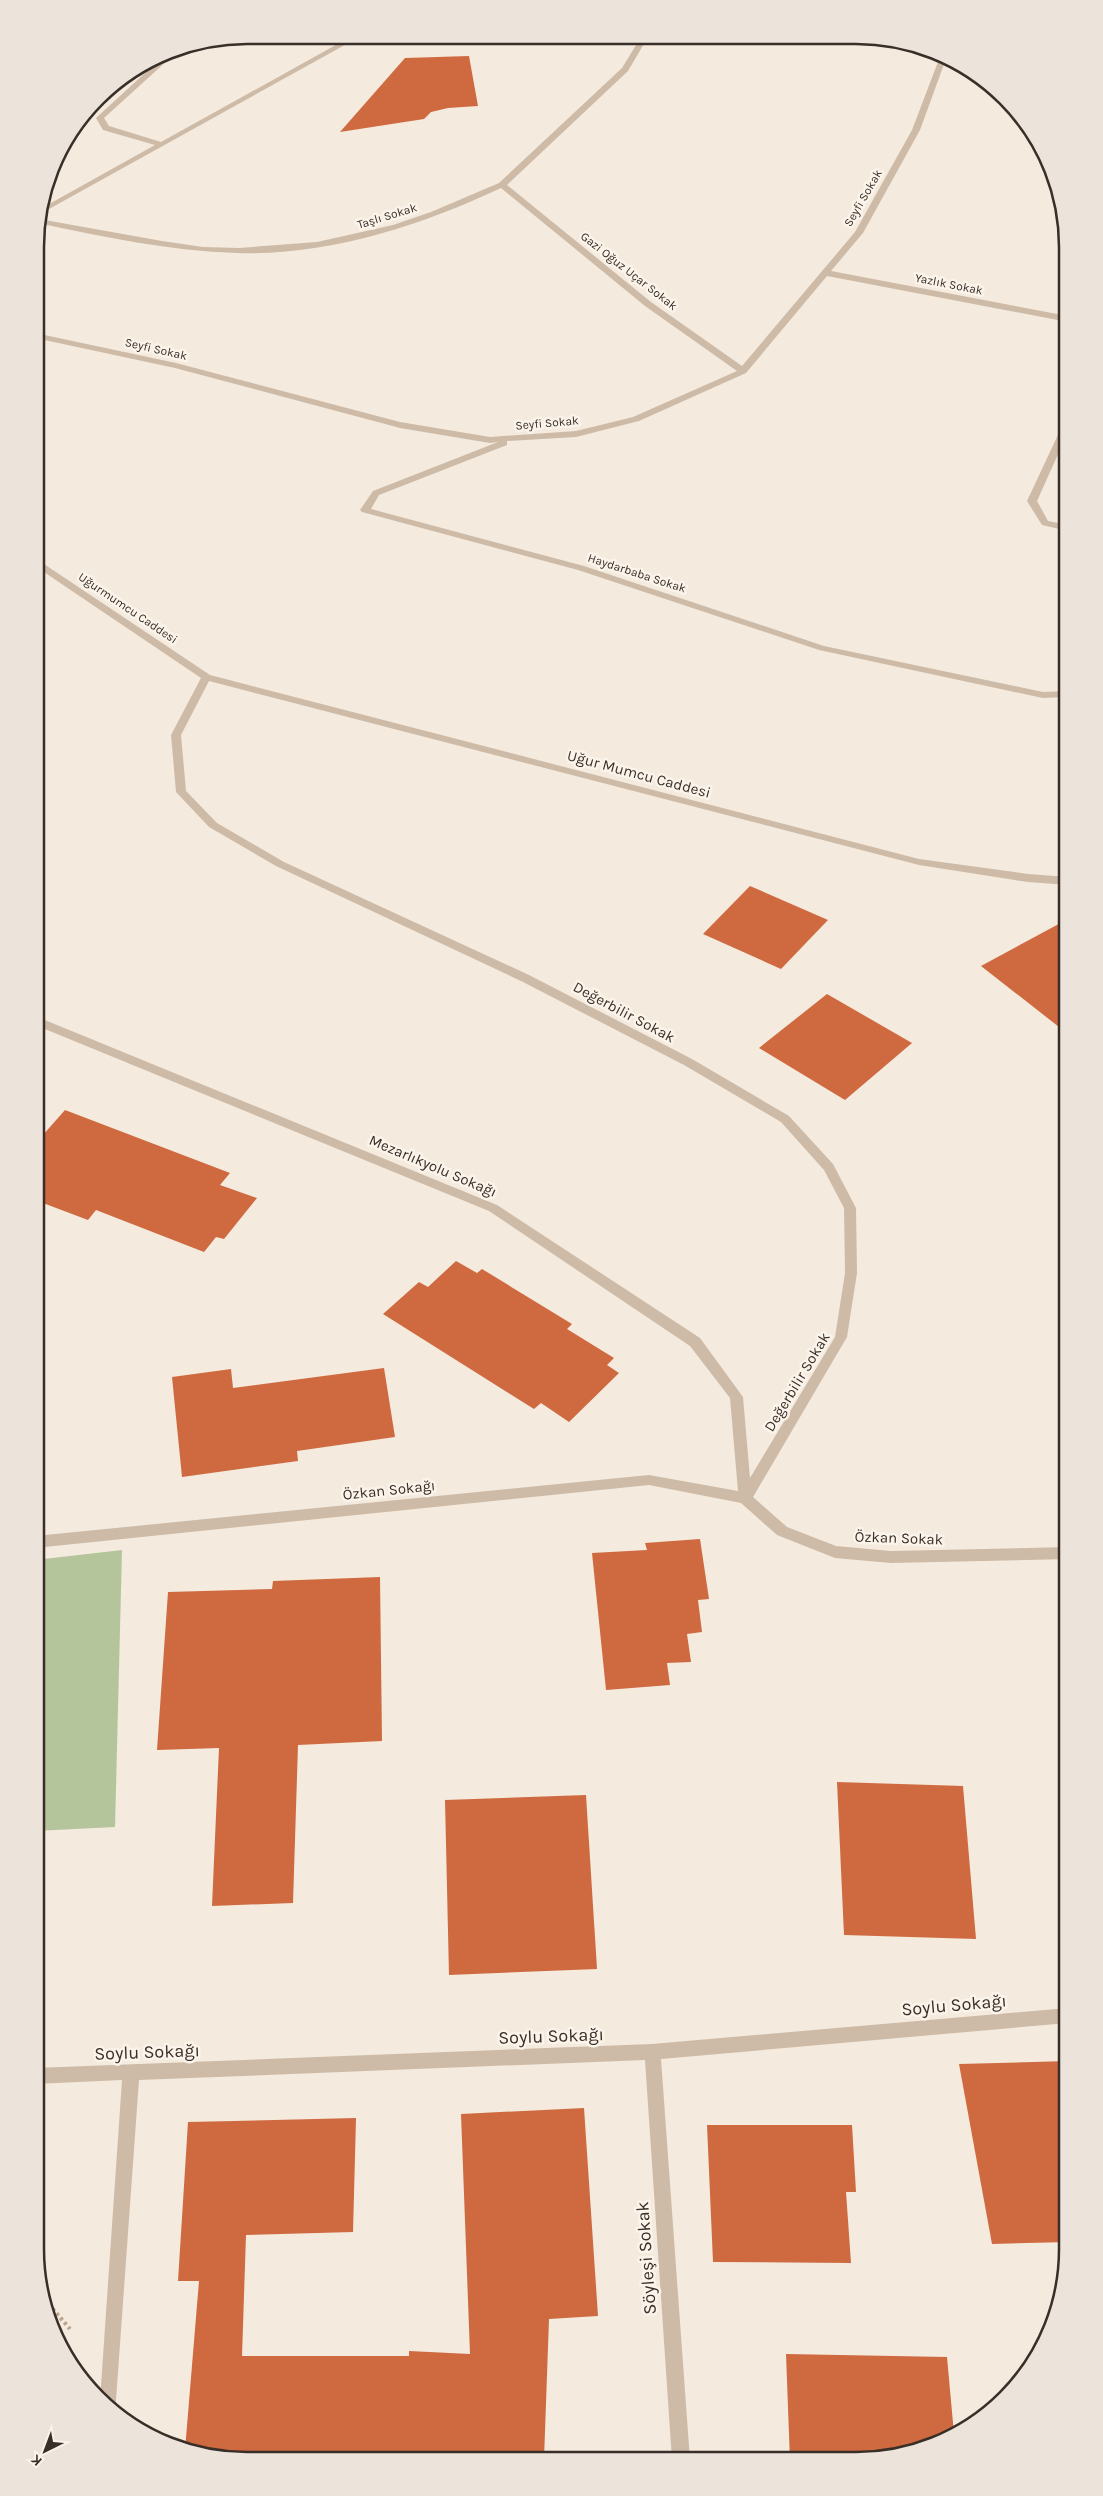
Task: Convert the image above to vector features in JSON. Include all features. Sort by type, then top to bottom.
[{"type":"street","points":[[48,208],[343,44]]},
{"type":"street","name":"Taşlı Sokak","points":[[45,222],[204,249],[266,249],[362,236],[482,195],[502,184],[625,69],[641,44]]},
{"type":"street","points":[[160,63],[100,118],[106,128],[162,145]]},
{"type":"street","name":"Seyfi Sokak","points":[[44,337],[176,366],[400,425],[490,440],[576,434],[636,419],[744,372],[859,233],[916,130],[941,63]]},
{"type":"street","name":"Gazi Oğuz Uçar Sokak","points":[[502,184],[648,304],[744,372]]},
{"type":"street","name":"Yazlık Sokak","points":[[826,273],[1059,317]]},
{"type":"street","name":"Haydarbaba Sokak","points":[[518,438],[376,493],[365,510],[581,568],[822,648],[1043,695],[1059,694]]},
{"type":"street","points":[[1059,442],[1032,501],[1045,523],[1059,526]]},
{"type":"street","name":"Uğurmumcu Caddesi","points":[[44,567],[206,677]]},
{"type":"street","name":"Uğur Mumcu Caddesi","points":[[206,677],[919,862],[1028,878],[1059,880]]},
{"type":"street","name":"Değerbilir Sokak","points":[[206,677],[176,735],[181,792],[213,825],[280,864],[525,978],[688,1062],[785,1118],[829,1167],[850,1208],[851,1273],[842,1337],[745,1498]]},
{"type":"street","name":"Mezarlıkyolu Sokağı","points":[[44,1024],[493,1208],[695,1342],[736,1397],[745,1498]]},
{"type":"street","name":"Özkan Sokağı","points":[[44,1541],[649,1480],[745,1498]]},
{"type":"street","name":"Özkan Sokak","points":[[745,1498],[782,1531],[835,1552],[891,1557],[1059,1554]]},
{"type":"street","name":"Soylu Sokağı","points":[[44,2076],[652,2052],[1059,2016]]},
{"type":"street","name":"Söyleşi Sokak","points":[[652,2052],[680,2452]]},
{"type":"street","points":[[109,2398],[130,2073]]},
{"type":"green space","points":[[122,1550],[115,1827],[44,1831],[44,1559]]},
{"type":"building","points":[[469,56],[478,106],[448,108],[431,112],[424,119],[340,132],[405,58]]},
{"type":"building","points":[[750,886],[828,920],[781,969],[703,934]]},
{"type":"building","points":[[1059,924],[1059,1027],[981,966]]},
{"type":"building","points":[[827,994],[912,1043],[845,1100],[759,1048]]},
{"type":"building","points":[[65,1110],[230,1173],[220,1185],[257,1198],[224,1239],[216,1237],[204,1252],[96,1210],[88,1220],[44,1203],[44,1134]]},
{"type":"building","points":[[456,1261],[477,1273],[482,1269],[572,1324],[567,1329],[614,1358],[607,1365],[619,1373],[569,1422],[541,1403],[534,1409],[383,1314],[419,1282],[428,1287]]},
{"type":"building","points":[[384,1368],[395,1437],[297,1451],[298,1461],[182,1477],[172,1377],[231,1369],[233,1388]]},
{"type":"building","points":[[700,1539],[709,1599],[698,1600],[702,1632],[687,1634],[691,1662],[667,1663],[670,1685],[606,1690],[592,1553],[647,1550],[645,1543]]},
{"type":"building","points":[[380,1577],[382,1741],[298,1745],[293,1903],[212,1906],[219,1748],[157,1750],[168,1592],[272,1589],[273,1581]]},
{"type":"building","points":[[837,1782],[963,1786],[976,1939],[844,1935]]},
{"type":"building","points":[[586,1795],[597,1969],[449,1975],[445,1800]]},
{"type":"building","points":[[1059,2061],[1059,2242],[992,2244],[959,2064]]},
{"type":"building","points":[[584,2108],[598,2316],[549,2319],[544,2452],[234,2452],[220,2451],[186,2442],[199,2281],[178,2281],[188,2122],[356,2118],[353,2232],[246,2235],[242,2356],[409,2356],[409,2351],[470,2354],[461,2114]]},
{"type":"building","points":[[707,2125],[852,2125],[856,2192],[846,2192],[851,2263],[713,2262]]},
{"type":"building","points":[[786,2354],[947,2357],[953,2427],[934,2437],[883,2451],[790,2452]]}]
